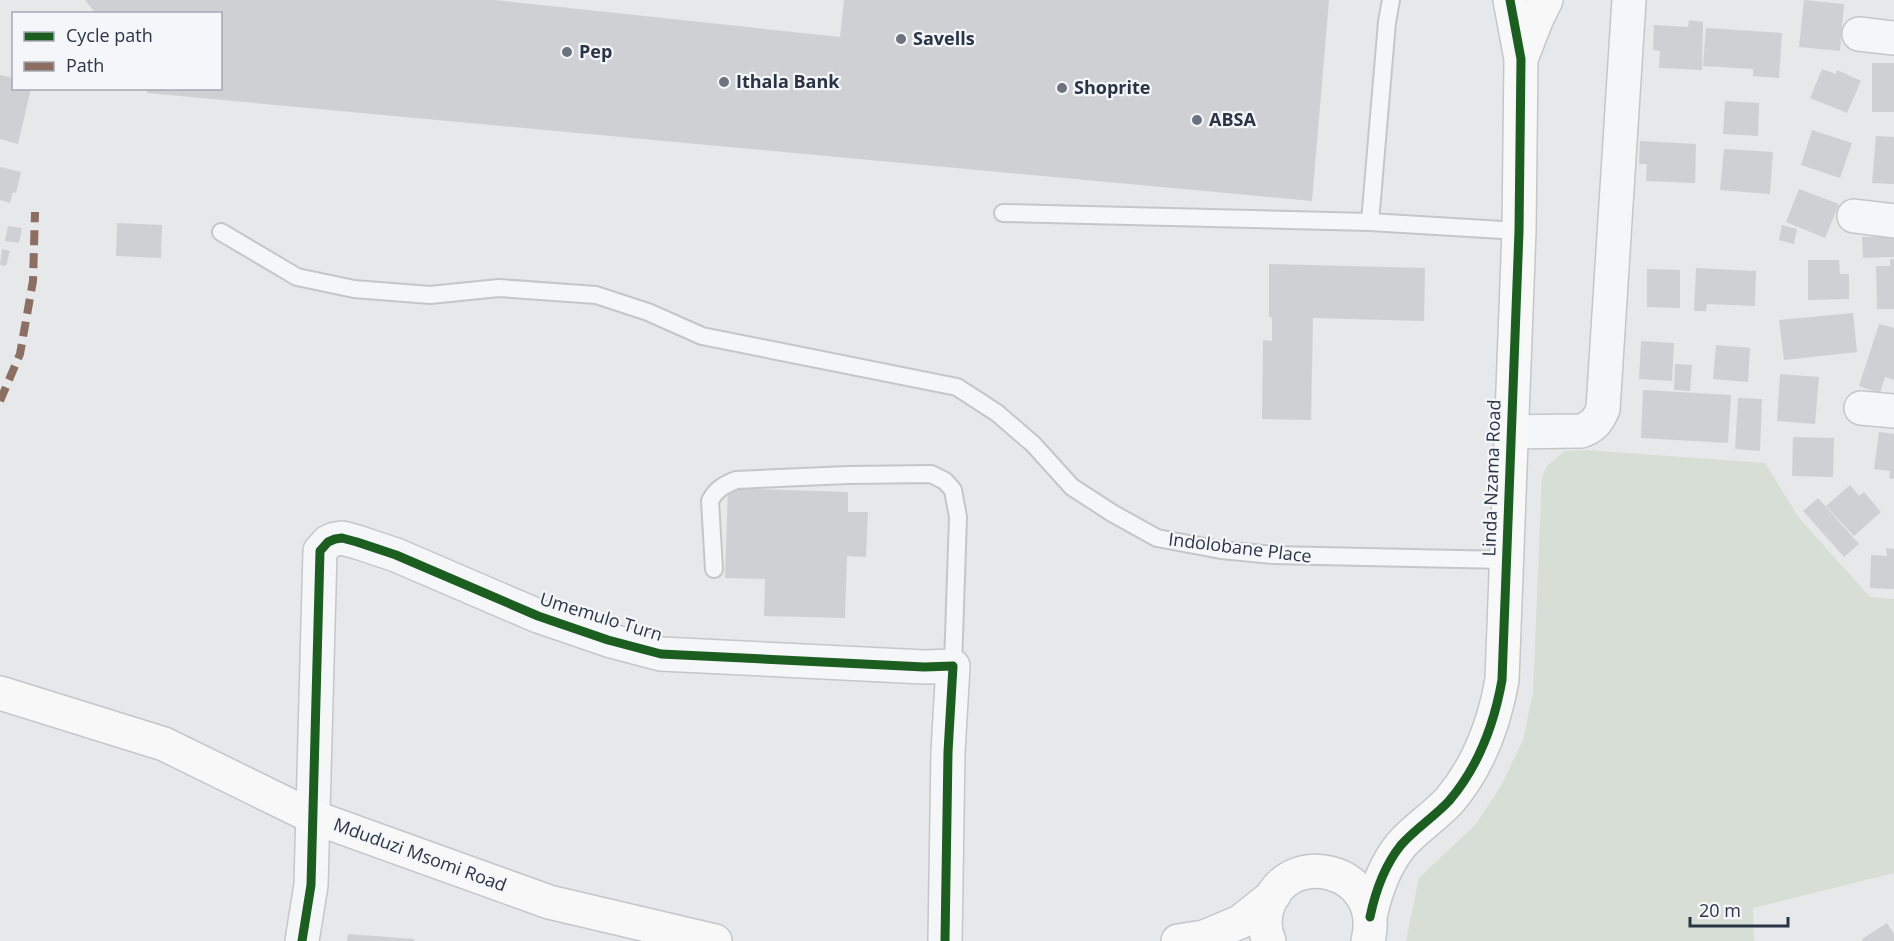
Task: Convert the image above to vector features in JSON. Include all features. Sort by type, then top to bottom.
[{"type":"street","name":"Linda Nzama Road","points":[[1369,929],[1380,885],[1389,863],[1401,845],[1448,802],[1467,777],[1480,754],[1490,730],[1502,680],[1518,231],[1521,59],[1510,0]]},
{"type":"street","name":"Linda Nzama Road","points":[[1521,59],[1536,18],[1546,0]]},
{"type":"street","points":[[1510,432],[1581,431],[1592,427],[1599,419],[1603,409],[1629,0]]},
{"type":"street","points":[[1859,34],[1894,38]]},
{"type":"street","points":[[1854,216],[1894,221]]},
{"type":"street","points":[[1861,408],[1894,411]]},
{"type":"street","name":"Umemulo Turn","points":[[313,817],[320,551],[328,542],[335,539],[342,538],[396,555],[538,616],[608,640],[661,654],[924,667],[953,666]]},
{"type":"street","points":[[945,941],[948,752],[953,666]]},
{"type":"street","name":"Mduduzi Msomi Road","points":[[0,693],[164,744],[313,817],[549,902],[715,941]]},
{"type":"street","points":[[302,941],[311,885],[313,817]]},
{"type":"street","name":"Linda Nzama Road","points":[[1274,895],[1280,887],[1296,876],[1324,872],[1401,845]]},
{"type":"street","points":[[1324,872],[1346,879],[1355,886],[1362,896],[1369,929]]},
{"type":"street","points":[[1191,939],[1240,922],[1274,895]]},
{"type":"street","points":[[1269,941],[1265,919],[1269,902],[1274,895]]},
{"type":"street","points":[[1191,939],[1239,941]]},
{"type":"lane","points":[[1370,222],[1387,22],[1391,0]]},
{"type":"lane","points":[[1003,213],[1370,222],[1518,231]]},
{"type":"lane","name":"Indolobane Place","points":[[221,232],[297,277],[343,287],[430,296],[499,288],[596,295],[648,312],[702,336],[957,387],[997,413],[1033,444],[1072,487],[1157,538],[1221,550],[1273,555],[1505,560]]},
{"type":"lane","points":[[714,569],[710,501],[714,493],[736,480],[931,474],[945,481],[953,490],[957,510],[953,666]]},
{"type":"shaded area","points":[[1586,450],[1765,463],[1799,518],[1870,597],[1894,599],[1894,873],[1753,908],[1754,941],[1406,941],[1419,878],[1475,825],[1501,786],[1523,740],[1533,693],[1542,477],[1547,466],[1565,451]]},
{"type":"building","points":[[85,0],[495,0],[840,37],[844,0],[1329,0],[1312,201],[147,93],[148,90],[222,90],[222,12],[94,12]]},
{"type":"building","points":[[1804,0],[1844,4],[1840,51],[1799,47]]},
{"type":"building","points":[[1689,20],[1703,22],[1702,70],[1659,68],[1660,51],[1653,50],[1654,25],[1688,27]]},
{"type":"building","points":[[1706,28],[1782,33],[1779,78],[1753,76],[1753,69],[1703,66]]},
{"type":"building","points":[[1872,63],[1894,63],[1894,112],[1872,112]]},
{"type":"building","points":[[1822,69],[1836,74],[1837,70],[1861,81],[1847,113],[1810,98]]},
{"type":"building","points":[[0,75],[12,78],[12,90],[31,90],[18,144],[0,139]]},
{"type":"building","points":[[1725,101],[1759,103],[1758,136],[1723,134]]},
{"type":"building","points":[[1812,130],[1852,143],[1840,178],[1801,165]]},
{"type":"building","points":[[1876,136],[1894,137],[1894,184],[1872,183]]},
{"type":"building","points":[[1640,141],[1696,144],[1695,183],[1646,181],[1647,164],[1639,164]]},
{"type":"building","points":[[1724,149],[1773,152],[1770,194],[1720,190]]},
{"type":"building","points":[[0,167],[21,172],[16,193],[13,192],[10,203],[0,200]]},
{"type":"building","points":[[1799,189],[1839,204],[1825,238],[1786,222]]},
{"type":"building","points":[[117,223],[162,225],[161,258],[116,256]]},
{"type":"building","points":[[1782,225],[1797,229],[1794,244],[1779,240]]},
{"type":"building","points":[[8,226],[22,228],[19,243],[5,241]]},
{"type":"building","points":[[1894,236],[1894,257],[1863,258],[1862,237]]},
{"type":"building","points":[[2,249],[10,251],[6,266],[0,265]]},
{"type":"building","points":[[1890,259],[1894,259],[1894,309],[1877,309],[1876,266],[1890,266]]},
{"type":"building","points":[[1808,260],[1839,260],[1840,274],[1849,274],[1849,299],[1808,300]]},
{"type":"building","points":[[1269,264],[1425,268],[1424,321],[1313,318],[1311,420],[1262,419],[1263,340],[1272,341],[1272,317],[1269,317]]},
{"type":"building","points":[[1696,268],[1756,271],[1755,306],[1707,304],[1706,311],[1694,311]]},
{"type":"building","points":[[1647,269],[1680,270],[1680,308],[1647,307]]},
{"type":"building","points":[[1853,313],[1857,352],[1784,360],[1779,320]]},
{"type":"building","points":[[1879,324],[1894,328],[1894,380],[1885,377],[1880,393],[1859,386]]},
{"type":"building","points":[[1641,341],[1674,343],[1672,381],[1639,379]]},
{"type":"building","points":[[1716,345],[1750,348],[1748,382],[1713,379]]},
{"type":"building","points":[[1675,364],[1692,365],[1690,391],[1674,390]]},
{"type":"building","points":[[1780,374],[1819,377],[1815,424],[1777,421]]},
{"type":"building","points":[[1643,390],[1731,395],[1728,443],[1641,438]]},
{"type":"building","points":[[1738,398],[1762,399],[1760,451],[1735,449]]},
{"type":"building","points":[[1879,432],[1894,434],[1894,479],[1889,478],[1890,471],[1874,469]]},
{"type":"building","points":[[1793,437],[1834,438],[1833,477],[1792,476]]},
{"type":"building","points":[[1850,485],[1859,496],[1864,492],[1881,512],[1854,536],[1826,506]]},
{"type":"building","points":[[728,488],[848,492],[848,512],[868,512],[866,557],[847,556],[845,618],[764,616],[765,579],[725,578]]},
{"type":"building","points":[[1818,498],[1859,544],[1844,557],[1803,511]]},
{"type":"building","points":[[1886,548],[1894,549],[1894,589],[1870,588],[1871,555],[1887,556]]},
{"type":"building","points":[[1887,923],[1894,934],[1894,941],[1863,941],[1862,939]]},
{"type":"building","points":[[348,934],[414,939],[414,941],[347,941]]},
{"type":"marked path","points":[[0,401],[20,354],[33,281],[35,212]]},
{"type":"cycle path","points":[[1370,917],[1381,880],[1395,853],[1406,839],[1449,801],[1469,774],[1490,729],[1502,680],[1519,231],[1521,59],[1510,0]]},
{"type":"cycle path","points":[[302,941],[311,885],[320,551],[328,542],[342,538],[396,555],[538,616],[608,640],[661,654],[924,667],[953,666],[948,752],[945,941]]},
{"type":"place","name":"Savells","points":[[901,39]]},
{"type":"place","name":"Pep","points":[[567,52]]},
{"type":"place","name":"Ithala Bank","points":[[724,82]]},
{"type":"place","name":"Shoprite","points":[[1062,88]]},
{"type":"place","name":"ABSA","points":[[1197,120]]}]
